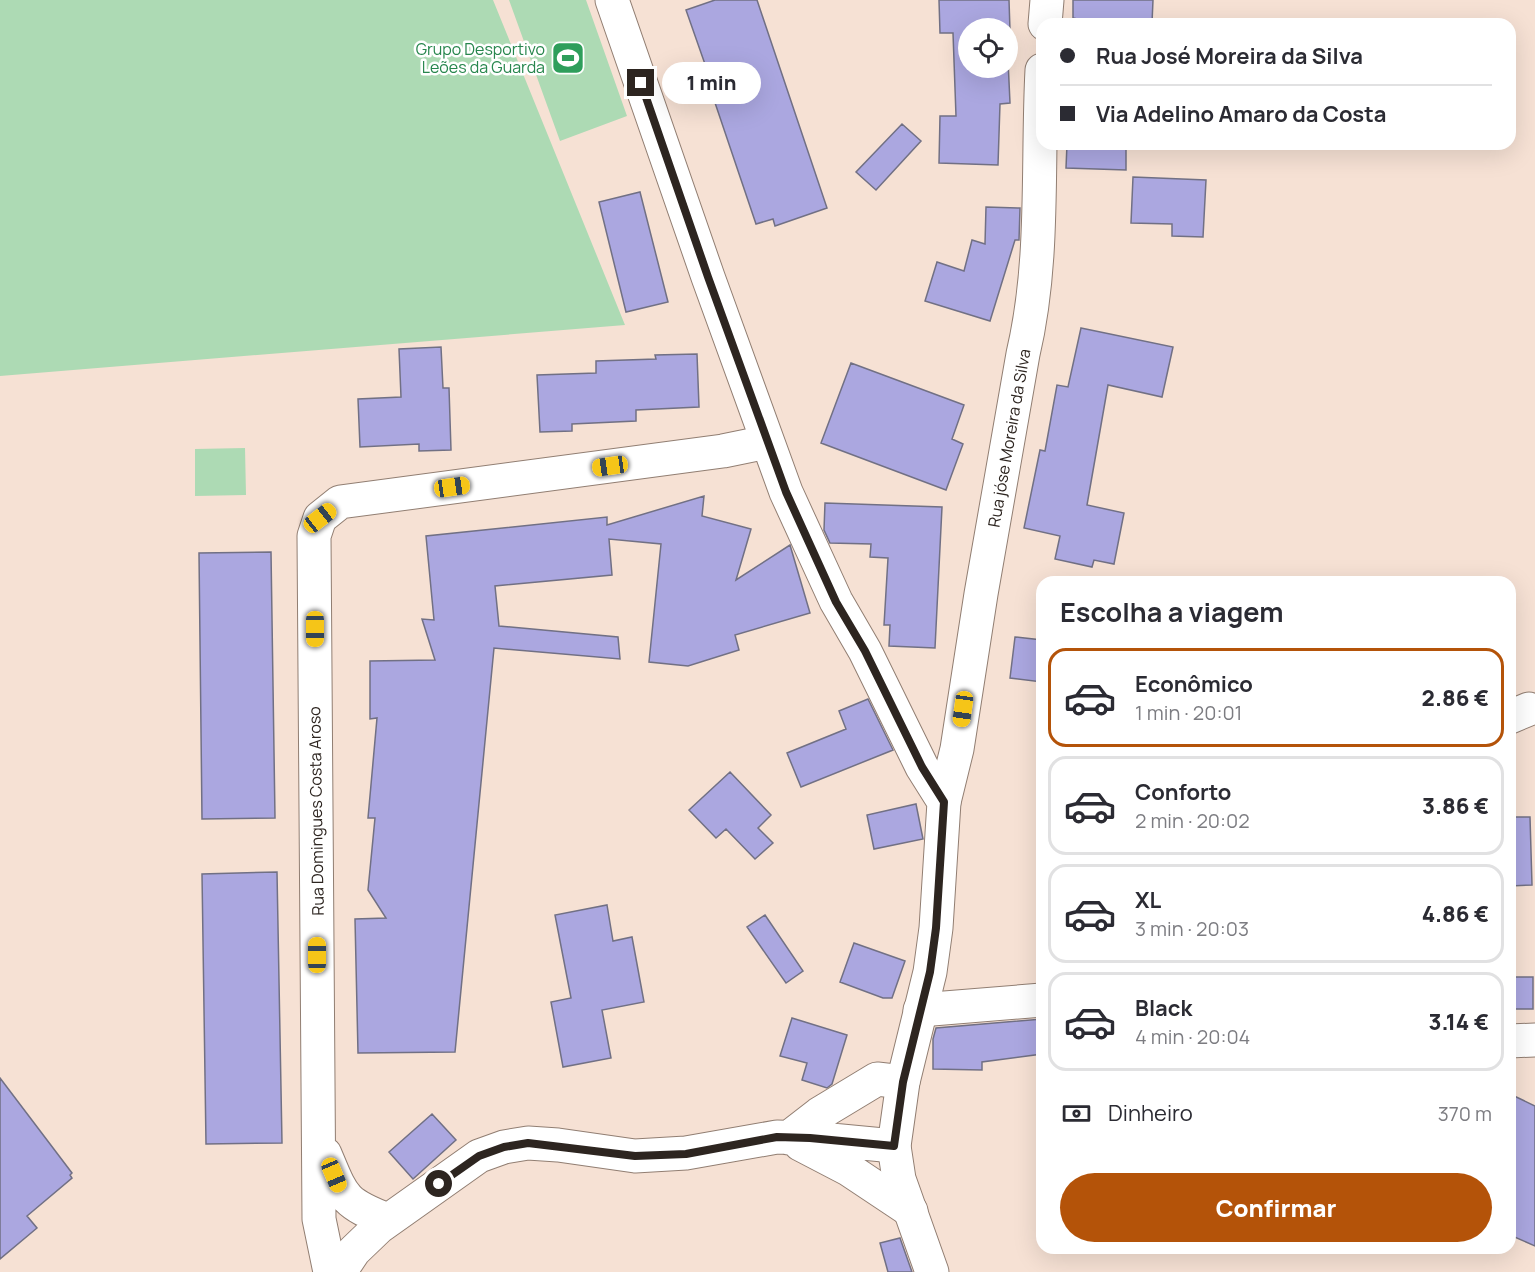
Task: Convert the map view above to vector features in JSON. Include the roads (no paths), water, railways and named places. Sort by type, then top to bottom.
[{"type":"street","points":[[612,0],[767,442],[815,559],[865,651],[922,767],[944,802]]},
{"type":"street","points":[[1046,18],[1047,0]]},
{"type":"street","name":"Rua jóse Moreira da Silva","points":[[932,1272],[899,1179],[894,1146],[903,1082],[930,972],[936,928],[944,802],[957,749],[981,594],[1023,354],[1032,315],[1040,150]]},
{"type":"street","name":"Rua Domingues Costa Aroso","points":[[330,1272],[319,1219],[314,536],[320,518],[340,502],[723,451],[767,442]]},
{"type":"street","points":[[920,1010],[1036,1000]]},
{"type":"street","points":[[1516,1041],[1535,1040]]},
{"type":"street","points":[[788,1138],[819,1114],[877,1079],[903,1082]]},
{"type":"street","points":[[340,1272],[354,1251],[388,1220],[479,1156],[504,1147],[528,1143],[635,1156],[686,1154],[777,1137],[894,1146]]},
{"type":"street","points":[[788,1138],[848,1169],[911,1211]]},
{"type":"street","name":"Rua Domingues Costa Aroso","points":[[319,1141],[341,1192],[360,1209],[388,1220]]},
{"type":"place","name":"Grupo Desportivo Leões da Guarda","points":[[568,58]]}]
